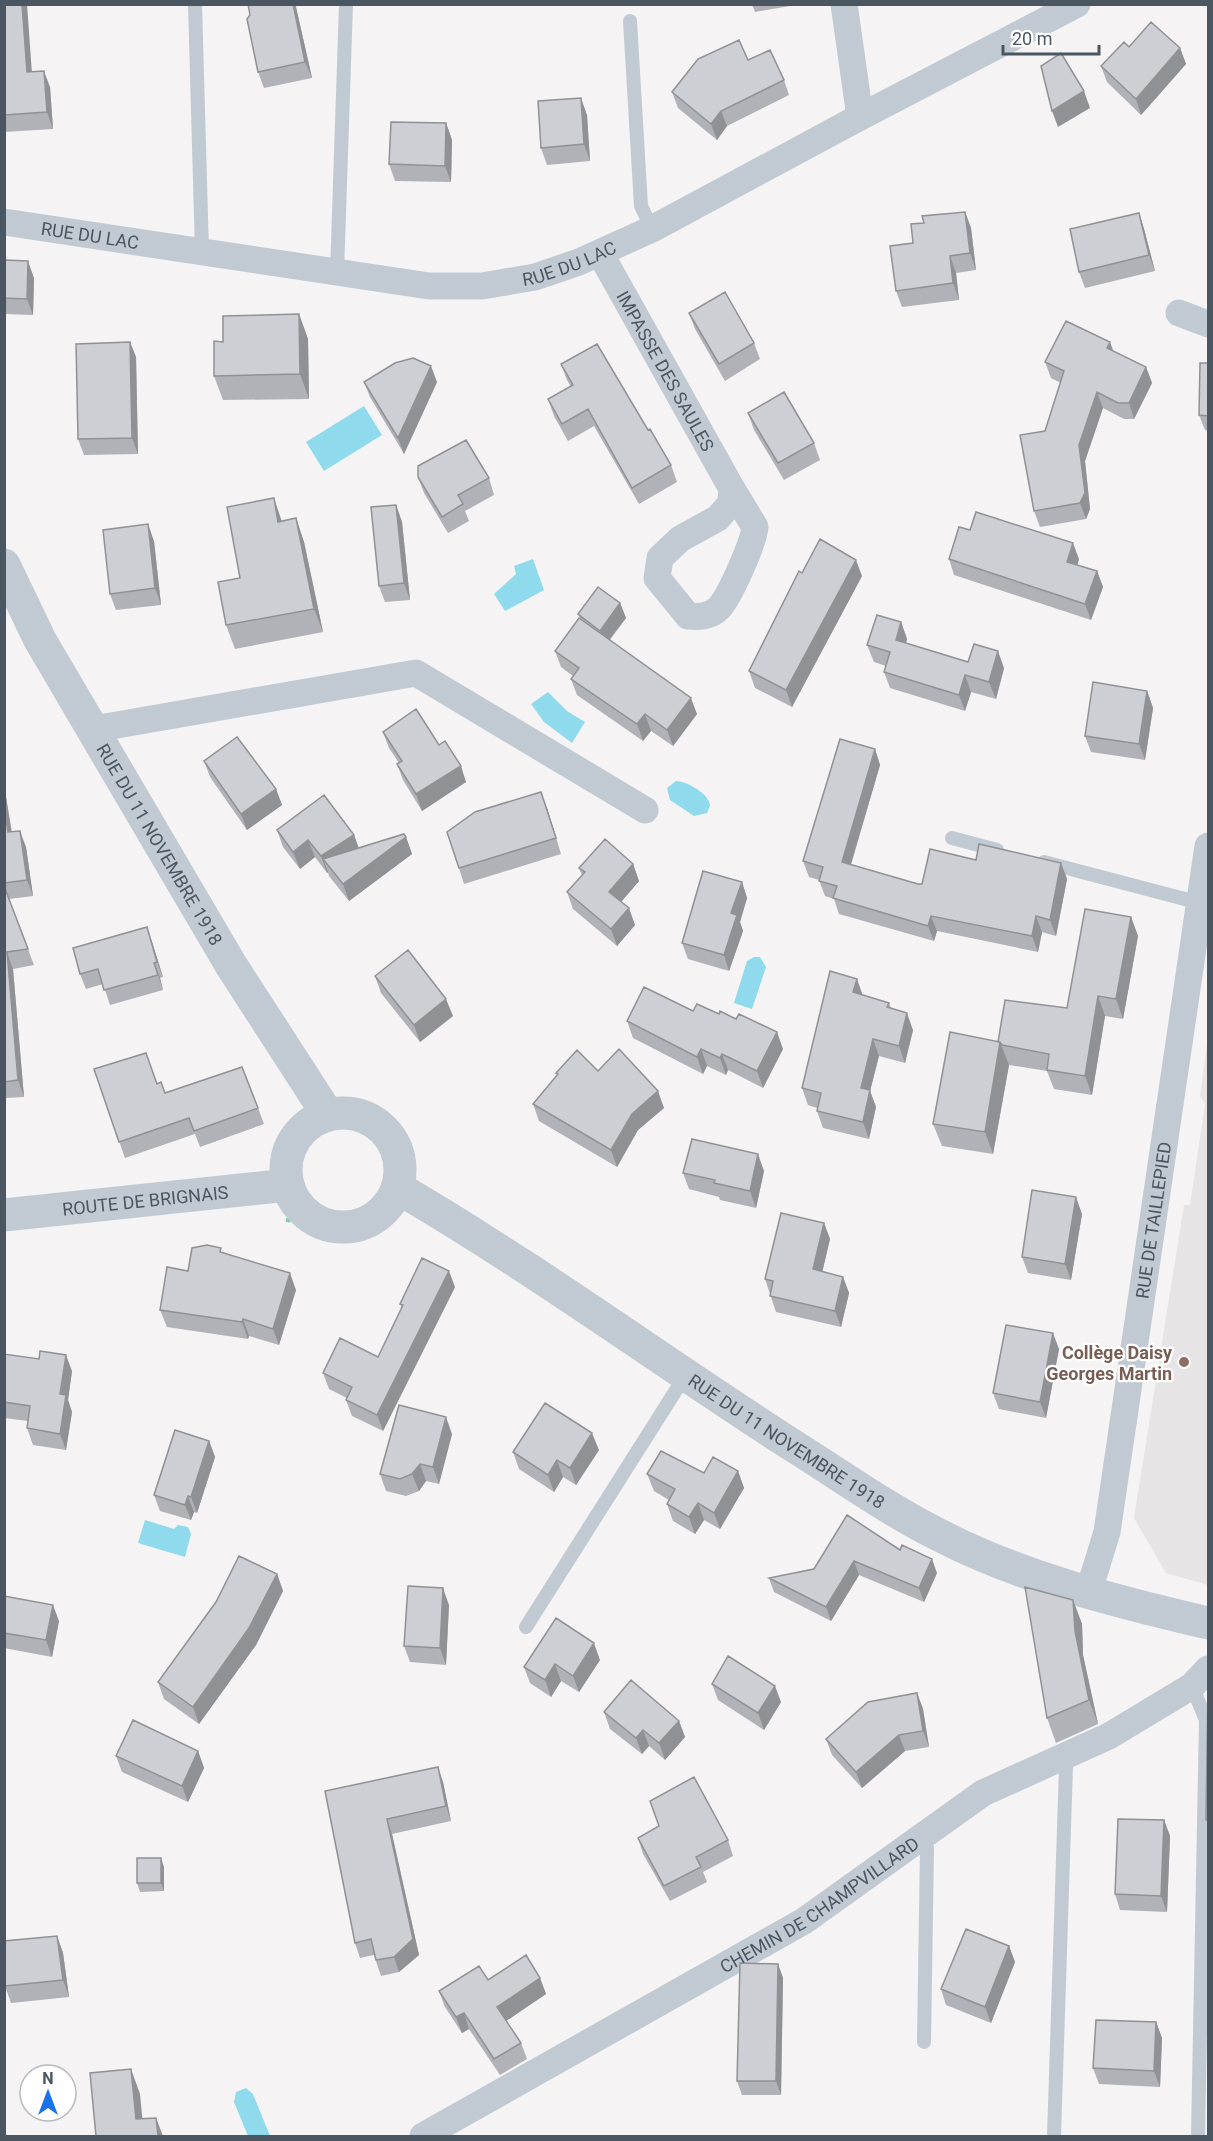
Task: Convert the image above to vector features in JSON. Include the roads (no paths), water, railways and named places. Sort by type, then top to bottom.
[{"type":"street","points":[[844,4],[860,117]]},
{"type":"street","name":"RUE DU LAC","points":[[4,222],[429,286],[482,286],[535,277],[600,253],[652,229],[1077,4]]},
{"type":"street","name":"IMPASSE DES SAULES","points":[[600,253],[755,527],[753,544],[718,609],[703,617],[688,616],[657,578],[660,558],[680,539],[718,518],[731,503],[732,489]]},
{"type":"street","points":[[1179,313],[1209,324]]},
{"type":"street","name":"RUE DU 11 NOVEMBRE 1918","points":[[4,565],[40,640],[231,965],[328,1115]]},
{"type":"street","points":[[94,729],[416,673],[645,810]]},
{"type":"street","name":"RUE DE TAILLEPIED","points":[[1089,1590],[1107,1532],[1209,846]]},
{"type":"street","points":[[346,1113],[363,1116],[378,1125],[390,1138],[398,1153],[400,1171],[398,1188],[390,1203],[378,1216],[363,1224],[346,1227],[329,1226],[315,1220],[303,1211],[288,1185],[285,1168],[289,1150],[298,1134],[312,1122],[328,1115],[346,1113]]},
{"type":"street","name":"ROUTE DE BRIGNAIS","points":[[4,1215],[288,1185]]},
{"type":"street","name":"RUE DU 11 NOVEMBRE 1918","points":[[398,1188],[473,1232],[685,1376],[899,1513],[939,1536],[1044,1577],[1209,1623]]},
{"type":"street","name":"CHEMIN DE CHAMPVILLARD","points":[[423,2136],[804,1921],[919,1836],[983,1793],[1109,1736],[1200,1678]]},
{"type":"lane","points":[[195,4],[201,252]]},
{"type":"lane","points":[[337,273],[346,4]]},
{"type":"lane","points":[[630,21],[641,206],[652,229]]},
{"type":"lane","points":[[952,838],[1009,853]]},
{"type":"lane","points":[[1031,859],[1200,903]]},
{"type":"lane","points":[[526,1627],[685,1376]]},
{"type":"lane","points":[[1197,2136],[1206,1720],[1200,1678]]},
{"type":"lane","points":[[1054,2136],[1066,1766],[1063,1757]]},
{"type":"lane","points":[[919,1836],[927,1848],[924,2042]]},
{"type":"water","points":[[364,406],[382,435],[324,471],[306,442]]},
{"type":"water","points":[[533,559],[544,590],[505,611],[494,594],[516,574],[514,566]]},
{"type":"water","points":[[548,692],[567,711],[585,722],[572,743],[544,722],[531,704]]},
{"type":"water","points":[[676,781],[691,786],[706,797],[710,805],[707,813],[694,816],[670,800],[667,788]]},
{"type":"water","points":[[760,957],[766,967],[752,1009],[734,1003],[747,961]]},
{"type":"water","points":[[145,1520],[174,1529],[178,1525],[188,1527],[191,1534],[185,1557],[138,1543]]},
{"type":"water","points":[[246,2088],[253,2094],[270,2136],[248,2136],[234,2102],[236,2092]]},
{"type":"place","name":"Collège Daisy Georges Martin","points":[[1184,1362]]}]
